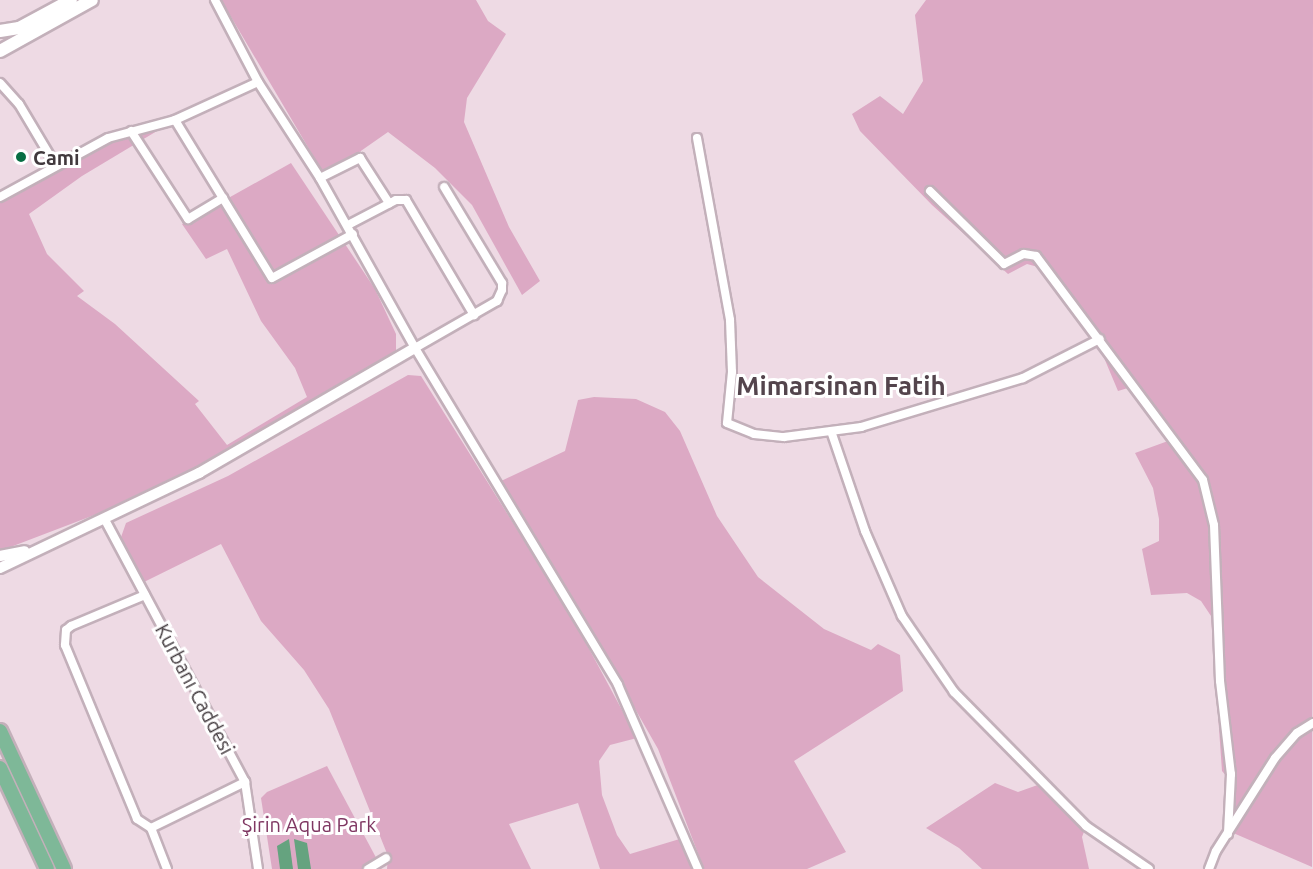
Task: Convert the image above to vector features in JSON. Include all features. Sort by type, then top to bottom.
[{"type":"highway","points":[[0,731],[64,869]]},
{"type":"highway","points":[[0,768],[47,869]]},
{"type":"main road","points":[[0,32],[19,28],[71,0]]},
{"type":"main road","points":[[0,51],[92,0]]},
{"type":"street","points":[[215,0],[258,82],[320,178],[415,348],[618,685],[698,869]]},
{"type":"street","points":[[0,197],[108,138],[175,120],[258,82]]},
{"type":"street","points":[[0,83],[20,104],[56,166]]},
{"type":"street","points":[[175,120],[272,278],[353,234]]},
{"type":"street","points":[[131,130],[188,219],[222,198]]},
{"type":"street","points":[[697,138],[730,320],[732,372],[727,423],[754,434],[784,437],[831,431],[940,405],[1023,378],[1100,339]]},
{"type":"street","points":[[320,178],[360,158],[389,203]]},
{"type":"street","points":[[0,568],[199,473],[497,301],[502,283],[444,187]]},
{"type":"street","points":[[930,191],[1005,264],[1024,254],[1036,256],[1203,480],[1214,525],[1220,681],[1232,774],[1228,834]]},
{"type":"street","points":[[348,225],[389,203],[401,199],[408,202],[474,315]]},
{"type":"street","points":[[831,431],[865,531],[902,615],[954,692],[1086,826],[1149,869]]},
{"type":"street","name":"Kurbanı Caddesi","points":[[104,518],[245,782],[258,869]]},
{"type":"street","points":[[0,556],[43,547]]},
{"type":"street","points":[[145,595],[71,626],[65,645],[137,819],[151,828],[167,869]]},
{"type":"street","points":[[1209,869],[1275,758],[1298,733],[1313,723]]},
{"type":"street","points":[[151,828],[245,782]]},
{"type":"street","points":[[368,869],[386,858]]},
{"type":"green space","points":[[221,0],[476,0],[488,21],[506,34],[467,98],[464,122],[509,227],[540,281],[522,295],[472,205],[435,168],[388,132],[325,176]]},
{"type":"green space","points":[[926,0],[1313,0],[1312,867],[1224,829],[1227,777],[1222,771],[1211,616],[1201,601],[1187,593],[1151,595],[1142,549],[1159,541],[1159,519],[1153,488],[1135,453],[1168,441],[1128,388],[1118,391],[1102,353],[1038,267],[1027,264],[1008,274],[932,205],[860,131],[852,114],[880,96],[903,114],[923,81],[915,15]]},
{"type":"green space","points":[[147,131],[157,131],[82,176],[29,214],[47,254],[84,291],[77,296],[115,324],[199,401],[195,404],[227,445],[307,397],[295,368],[261,321],[227,249],[206,259],[182,224],[291,163],[375,289],[396,334],[396,351],[203,467],[139,498],[0,551],[0,200],[97,144]]},
{"type":"green space","points":[[408,375],[421,376],[572,617],[637,738],[610,745],[599,761],[602,795],[617,835],[630,854],[683,838],[692,869],[600,869],[578,803],[509,824],[531,869],[387,869],[388,856],[329,709],[304,670],[261,621],[221,544],[144,582],[120,540],[126,523],[228,476]]},
{"type":"green space","points":[[594,397],[636,399],[665,412],[680,431],[717,516],[758,577],[824,629],[871,650],[878,644],[900,655],[903,691],[794,761],[846,852],[807,869],[704,869],[658,749],[565,586],[499,482],[565,451],[578,400]]},
{"type":"green space","name":"Şirin Aqua Park","points":[[327,766],[380,865],[375,869],[272,869],[261,798],[267,792]]},
{"type":"green space","points":[[1046,782],[1087,824],[1082,837],[1089,869],[982,869],[959,848],[926,828],[995,783],[1018,792]]},
{"type":"shaded area","points":[[289,839],[293,869],[280,869],[277,846]]},
{"type":"shaded area","points":[[294,839],[307,843],[311,869],[298,869]]},
{"type":"place","name":"Cami","points":[[21,157]]},
{"type":"district","name":"Mimarsinan Fatih","points":[[841,386]]}]
